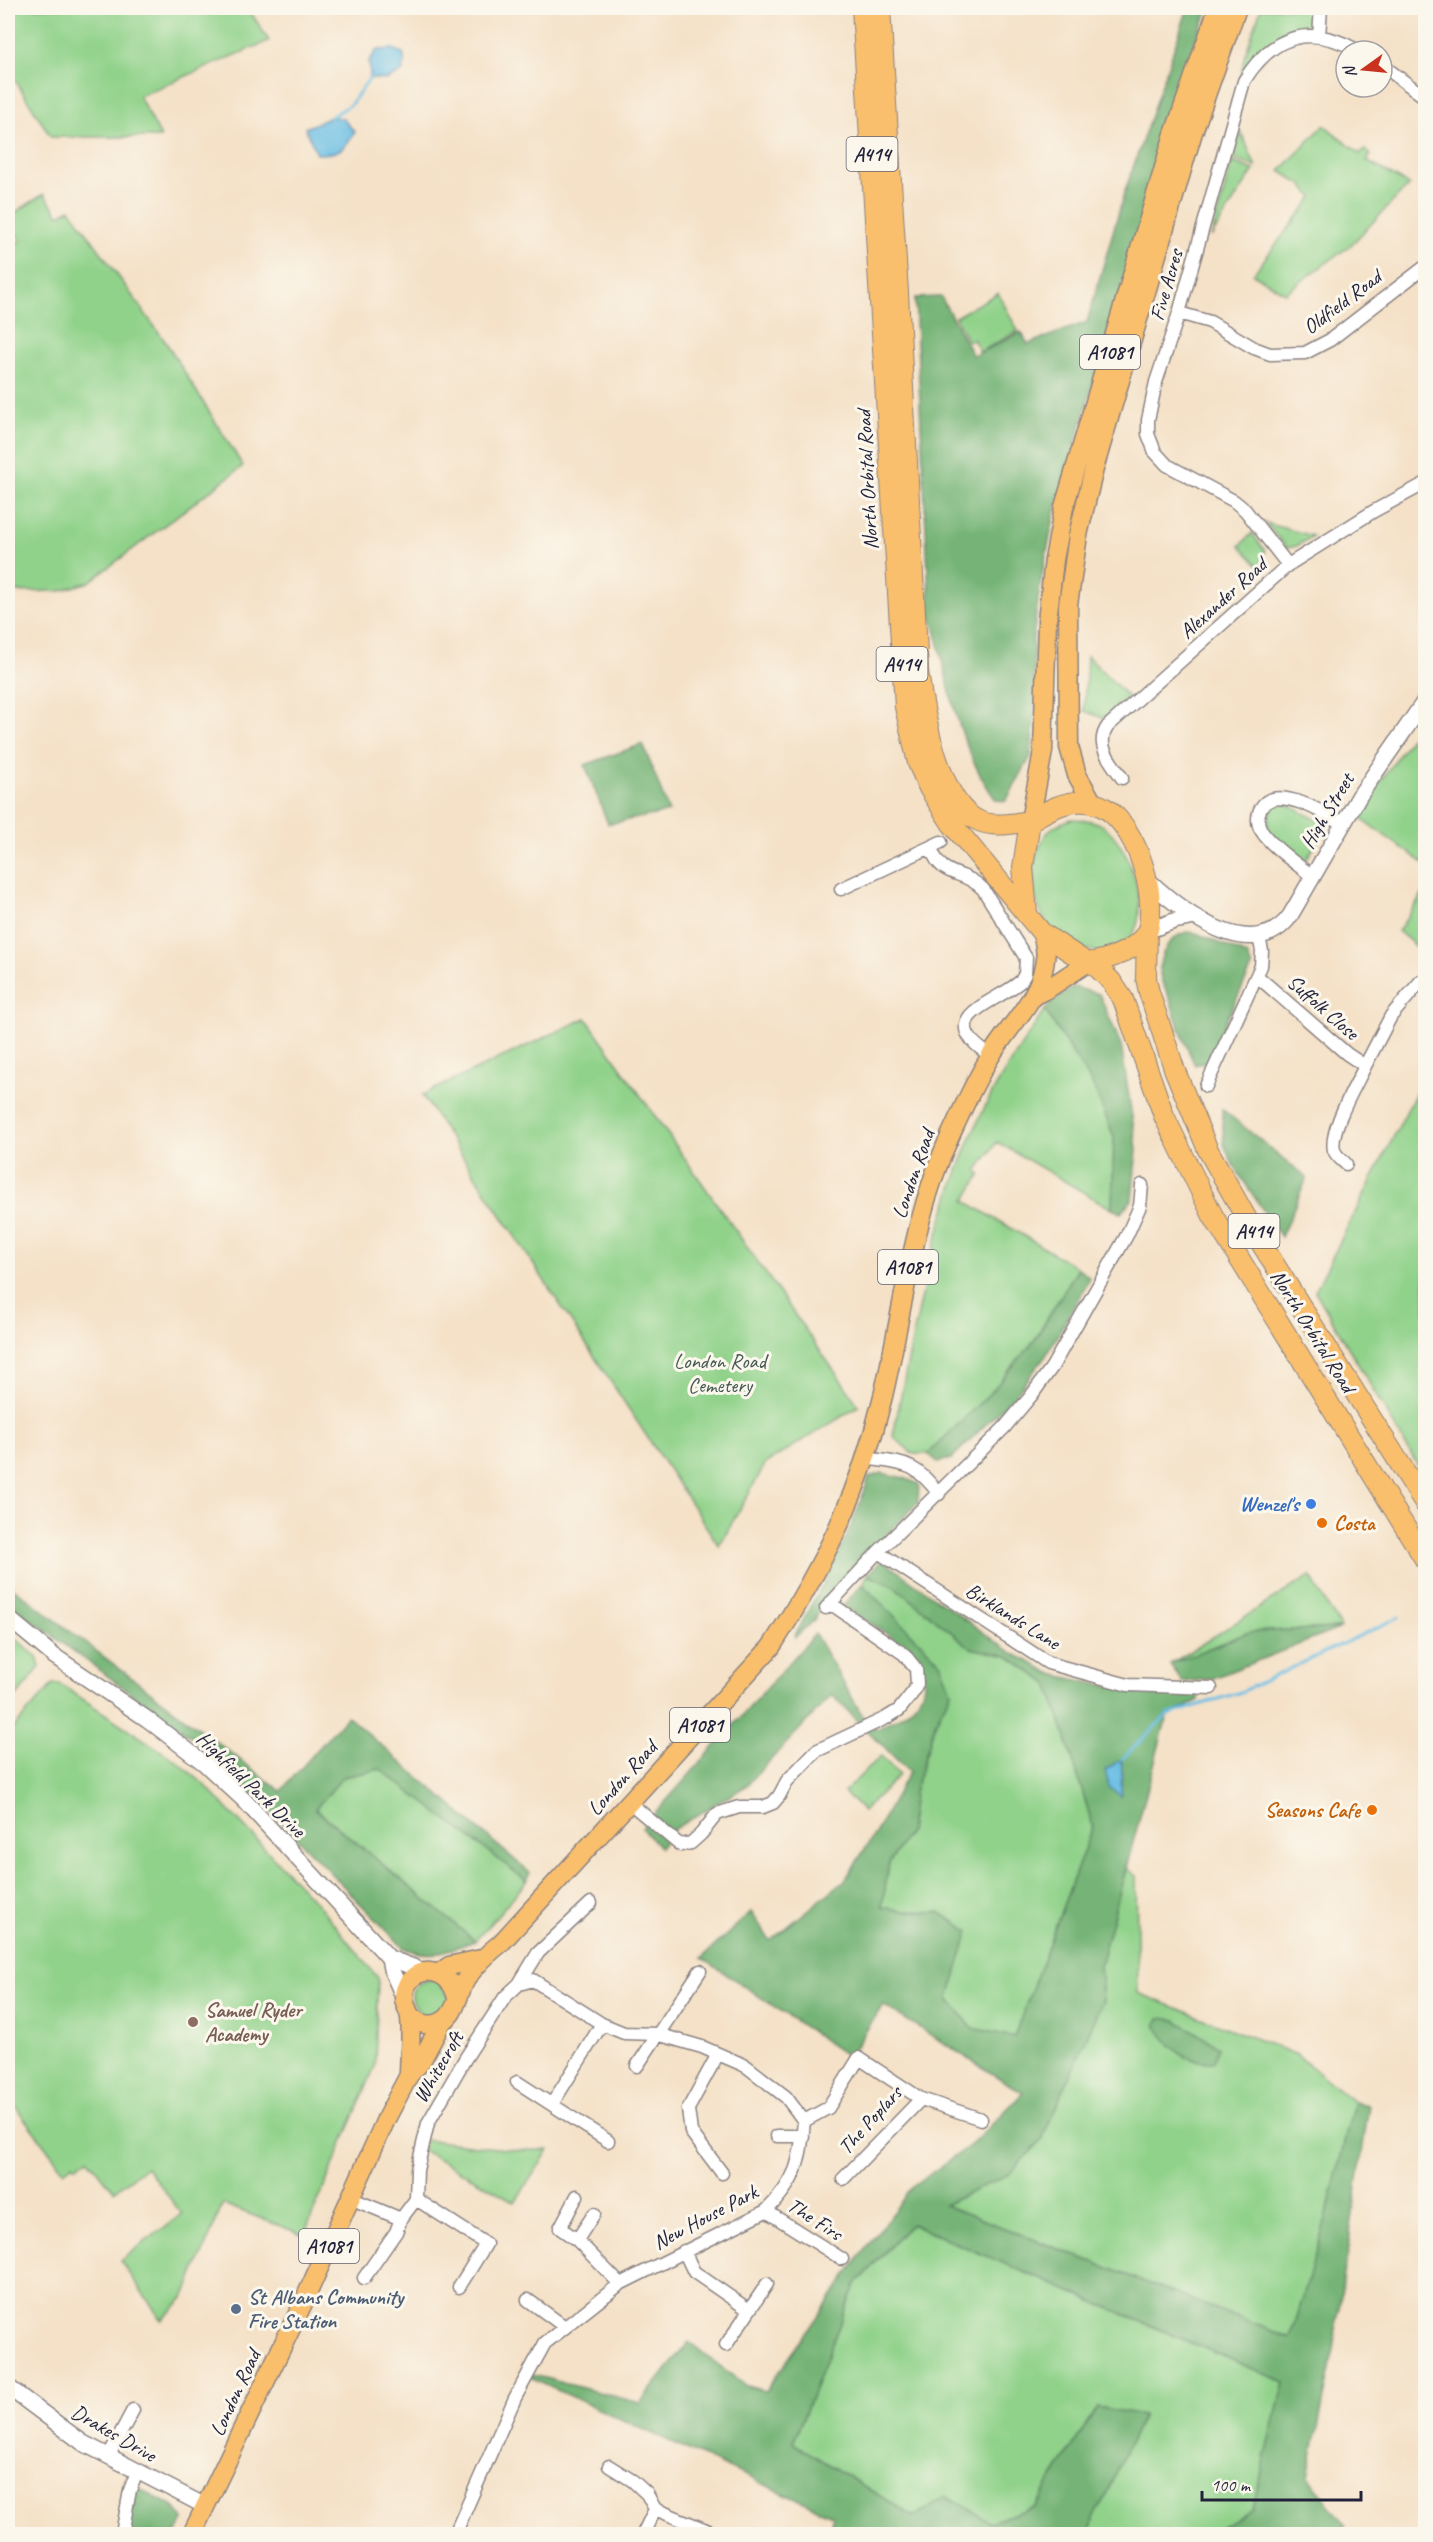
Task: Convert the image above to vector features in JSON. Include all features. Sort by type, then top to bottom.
[{"type":"highway","name":"North Orbital Road","points":[[862,8],[905,707],[918,763],[939,805],[1027,913]]},
{"type":"highway","name":"North Orbital Road","points":[[880,8],[918,671],[922,701],[929,734],[942,769],[952,791],[970,816],[988,824],[1030,821]]},
{"type":"highway","points":[[1076,802],[1093,803],[1111,813],[1122,825],[1138,850],[1148,880],[1150,911],[1147,931],[1134,945],[1119,954],[1089,963],[1042,933],[1027,913],[1023,867],[1030,821],[1057,806],[1076,802]]},
{"type":"highway","name":"North Orbital Road","points":[[1147,931],[1146,978],[1149,992],[1175,1071],[1209,1150],[1254,1232],[1425,1505]]},
{"type":"highway","name":"North Orbital Road","points":[[1089,963],[1112,981],[1123,999],[1164,1116],[1213,1216],[1425,1561]]},
{"type":"main road","name":"A1081","points":[[1030,821],[1042,751],[1047,621],[1054,560],[1064,507],[1173,137],[1218,8]]},
{"type":"main road","name":"A1081","points":[[1093,803],[1077,775],[1069,747],[1068,605],[1078,535],[1094,469],[1193,132],[1237,8]]},
{"type":"main road","name":"London Road","points":[[192,2535],[409,2075],[420,2063],[442,2022],[455,2008],[463,1984],[481,1959],[501,1943],[771,1647],[807,1591],[840,1525],[865,1458],[883,1394],[902,1292],[921,1217],[946,1145],[975,1083],[991,1056],[1035,995],[1046,957],[1042,933]]},
{"type":"main road","name":"London Road","points":[[1035,995],[1089,963]]},
{"type":"main road","name":"London Road","points":[[430,1973],[481,1959]]},
{"type":"main road","points":[[442,2022],[431,2025],[421,2023],[407,2006],[408,1984],[430,1973],[452,1983],[457,1999]]},
{"type":"main road","name":"London Road","points":[[407,2006],[409,2075]]},
{"type":"street","points":[[1319,36],[1321,8]]},
{"type":"street","name":"Five Acres","points":[[1288,565],[1245,510],[1167,465],[1155,452],[1148,434],[1148,420],[1156,382],[1179,313],[1245,81],[1254,66],[1270,49],[1297,38],[1319,36],[1334,39]]},
{"type":"street","points":[[1394,74],[1425,98]]},
{"type":"street","name":"Oldfield Road","points":[[1179,313],[1210,322],[1254,348],[1270,354],[1305,353],[1330,340],[1425,266]]},
{"type":"street","name":"Alexander Road","points":[[1122,777],[1103,748],[1101,738],[1108,726],[1288,565],[1374,511],[1425,483]]},
{"type":"street","name":"High Street","points":[[1259,937],[1281,927],[1388,752],[1425,699]]},
{"type":"street","points":[[1312,876],[1262,833],[1258,819],[1262,806],[1272,798],[1287,798],[1343,824]]},
{"type":"street","points":[[841,889],[910,855],[936,845],[939,865],[946,871],[976,883],[983,890],[1026,958],[1022,981],[974,1010],[966,1020],[965,1027],[971,1042],[991,1056]]},
{"type":"street","points":[[1148,880],[1171,901],[1195,917],[1236,936],[1259,937],[1263,958],[1257,976],[1206,1086]]},
{"type":"street","points":[[1147,931],[1169,922],[1195,917]]},
{"type":"street","name":"Suffolk Close","points":[[1257,976],[1347,1054],[1365,1066]]},
{"type":"street","name":"Suffolk Close","points":[[1346,1164],[1335,1153],[1338,1123],[1391,1016],[1421,981]]},
{"type":"street","points":[[630,1803],[680,1845],[691,1843],[717,1814],[739,1807],[764,1808],[773,1803],[787,1781],[816,1751],[899,1710],[917,1684],[916,1669],[904,1654],[828,1605],[939,1494],[1031,1396],[1052,1367],[1127,1234],[1140,1206],[1142,1185]]},
{"type":"street","points":[[865,1458],[914,1468],[939,1494]]},
{"type":"street","name":"Birklands Lane","points":[[879,1552],[1048,1663],[1128,1685],[1211,1688]]},
{"type":"street","name":"Highfield Park Drive","points":[[8,1618],[54,1656],[147,1719],[204,1763],[244,1800],[389,1958],[430,1973]]},
{"type":"street","points":[[519,1984],[537,1953],[591,1903]]},
{"type":"street","name":"Highfield Park Drive","points":[[389,1958],[391,1969],[407,2006]]},
{"type":"street","points":[[637,2066],[700,1971]]},
{"type":"street","points":[[519,1984],[533,1980],[602,2024],[624,2033],[657,2034],[702,2047],[746,2066],[786,2097],[804,2121]]},
{"type":"street","name":"Whitecroft","points":[[416,2199],[417,2170],[428,2123],[465,2059],[505,1997],[519,1984]]},
{"type":"street","points":[[552,2104],[602,2024]]},
{"type":"street","name":"New House Park","points":[[718,2054],[688,2109],[691,2132],[722,2173]]},
{"type":"street","name":"The Poplars","points":[[804,2121],[828,2108],[859,2058],[921,2099],[843,2179]]},
{"type":"street","points":[[517,2082],[608,2141]]},
{"type":"street","points":[[921,2099],[981,2119]]},
{"type":"street","name":"New House Park","points":[[455,2535],[524,2380],[545,2343],[620,2284],[766,2211],[785,2192],[799,2165],[804,2121]]},
{"type":"street","points":[[777,2136],[803,2136]]},
{"type":"street","points":[[577,2196],[560,2228],[578,2240],[620,2284]]},
{"type":"street","points":[[350,2198],[401,2219]]},
{"type":"street","points":[[364,2278],[416,2199],[486,2244],[459,2287]]},
{"type":"street","name":"The Firs","points":[[766,2211],[842,2259]]},
{"type":"street","points":[[578,2240],[594,2214]]},
{"type":"street","points":[[684,2251],[694,2272],[748,2310]]},
{"type":"street","points":[[726,2345],[767,2284]]},
{"type":"street","points":[[528,2300],[565,2327]]},
{"type":"street","name":"Drakes Drive","points":[[8,2387],[83,2444],[205,2506]]},
{"type":"street","points":[[108,2457],[133,2410]]},
{"type":"street","points":[[609,2466],[633,2481],[647,2494],[655,2509],[699,2531],[716,2535]]},
{"type":"street","points":[[122,2535],[130,2490],[137,2472]]},
{"type":"street","points":[[643,2535],[655,2509]]},
{"type":"green space","points":[[8,8],[248,8],[269,41],[139,96],[161,137],[51,137],[8,69]]},
{"type":"green space","points":[[1188,8],[1209,8],[1192,49],[1054,517],[1040,585],[1033,638],[1035,709],[1031,756],[1006,801],[996,800],[971,757],[965,741],[954,709],[930,614],[915,298],[941,297],[973,356],[1021,332],[1028,344],[1087,322],[1124,194]]},
{"type":"green space","points":[[1261,8],[1317,8],[1316,18],[1307,30],[1291,34],[1241,79],[1243,62]]},
{"type":"green space","points":[[1324,125],[1360,154],[1365,150],[1371,155],[1367,161],[1409,185],[1351,245],[1285,293],[1253,274],[1313,197],[1302,185],[1280,171]]},
{"type":"green space","points":[[1241,132],[1256,167],[1233,159]]},
{"type":"green space","points":[[1232,162],[1254,170],[1211,237]]},
{"type":"green space","points":[[44,194],[59,215],[70,209],[167,344],[243,466],[89,582],[60,591],[8,592],[8,249],[21,240],[8,223],[8,217]]},
{"type":"green space","points":[[998,293],[1018,331],[980,352],[973,339],[968,342],[955,317]]},
{"type":"green space","points":[[1265,523],[1313,536],[1297,546],[1287,548]]},
{"type":"green space","points":[[1252,533],[1265,551],[1262,569],[1240,546]]},
{"type":"green space","points":[[1087,656],[1128,697],[1103,718],[1084,711]]},
{"type":"green space","points":[[1425,717],[1425,864],[1357,816]]},
{"type":"green space","points":[[643,744],[669,812],[608,824],[585,765]]},
{"type":"green space","points":[[1279,800],[1327,825],[1306,861],[1267,832],[1270,812]]},
{"type":"green space","points":[[1071,819],[1096,822],[1113,835],[1129,862],[1135,878],[1139,911],[1137,925],[1128,940],[1102,953],[1080,947],[1061,936],[1049,925],[1037,903],[1034,877],[1038,850],[1051,829]]},
{"type":"green space","points":[[1425,891],[1425,954],[1398,931]]},
{"type":"green space","points":[[1186,932],[1196,933],[1247,955],[1252,967],[1207,1061],[1195,1065],[1160,974],[1161,959],[1168,945]]},
{"type":"green space","points":[[1074,987],[1099,994],[1121,1045],[1137,1149],[1132,1200],[1121,1213],[1112,1209],[1114,1137],[1093,1085],[1045,1010],[1053,1001]]},
{"type":"green space","points":[[1045,1010],[1093,1085],[1114,1137],[1112,1209],[997,1142],[977,1171],[981,1174],[965,1201],[1078,1268],[1034,1341],[993,1390],[928,1454],[913,1454],[893,1436],[926,1280],[947,1203],[982,1112],[1007,1068]]},
{"type":"green space","name":"London Road Cemetery","points":[[586,1018],[859,1406],[766,1463],[719,1546],[422,1095]]},
{"type":"green space","points":[[1423,1079],[1426,1081],[1425,1478],[1315,1291]]},
{"type":"green space","points":[[1222,1109],[1307,1178],[1281,1237],[1233,1165],[1224,1144]]},
{"type":"green space","points":[[1078,1268],[1090,1278],[1045,1357],[1015,1395],[951,1459],[938,1462],[928,1454],[993,1390],[1034,1341]]},
{"type":"green space","points":[[881,1473],[919,1484],[918,1503],[838,1584],[813,1621],[794,1638],[839,1553],[869,1477]]},
{"type":"green space","points":[[882,1560],[1011,1652],[1052,1674],[1095,1684],[1161,1692],[1197,1692],[1199,1700],[1167,1716],[1100,1965],[1103,2001],[1041,2141],[1009,2174],[944,2205],[1291,2338],[1325,2222],[1354,2102],[1369,2105],[1330,2369],[1308,2476],[1346,2526],[1334,2534],[1209,2534],[1253,2508],[1284,2382],[911,2224],[855,2285],[793,2443],[914,2517],[947,2496],[990,2522],[1035,2507],[1097,2407],[1143,2415],[1087,2534],[829,2534],[834,2516],[532,2379],[529,2374],[640,2403],[689,2342],[746,2386],[766,2391],[860,2256],[912,2187],[972,2144],[1023,2093],[883,2005],[849,2057],[702,1958],[751,1912],[770,1941],[845,1880],[876,1832],[909,1772],[832,1695],[746,1786],[674,1829],[660,1848],[642,1828],[815,1634],[865,1720],[877,1729],[905,1713],[920,1696],[924,1680],[919,1665],[907,1650],[891,1637],[842,1606],[862,1584],[940,1662],[951,1692],[936,1721],[914,1792],[909,1832],[889,1863],[882,1907],[905,1911],[939,1912],[969,1931],[949,1998],[972,2028],[1014,2037],[1093,1826],[1048,1684],[1008,1656],[971,1648],[894,1586],[867,1575]]},
{"type":"green space","points":[[867,1575],[894,1586],[971,1648],[1008,1656],[1048,1684],[1062,1725],[1093,1826],[1014,2037],[972,2028],[949,1998],[939,1912],[905,1911],[882,1907],[889,1863],[909,1832],[914,1792],[936,1721],[951,1692],[863,1584]]},
{"type":"green space","points":[[1310,1576],[1341,1628],[1250,1632],[1170,1664]]},
{"type":"green space","points":[[8,1584],[281,1791],[347,1716],[530,1873],[527,1881],[380,1769],[343,1777],[315,1809],[475,1941],[431,1953],[414,1952],[404,1948],[214,1754],[8,1603]]},
{"type":"green space","points":[[1341,1628],[1211,1679],[1182,1682],[1170,1664],[1249,1632]]},
{"type":"green space","points":[[8,1632],[37,1657],[40,1667],[8,1707]]},
{"type":"green space","name":"Samuel Ryder Academy","points":[[53,1684],[60,1684],[178,1762],[206,1786],[321,1908],[378,1978],[375,2066],[304,2235],[223,2204],[184,2298],[162,2320],[120,2261],[182,2214],[146,2167],[114,2191],[88,2158],[75,2167],[73,2164],[64,2171],[8,2097],[8,1734]]},
{"type":"green space","points":[[881,1756],[899,1775],[863,1811],[844,1792]]},
{"type":"green space","points":[[380,1769],[527,1881],[475,1941],[315,1808],[343,1777]]},
{"type":"green space","points":[[1126,1868],[1136,1876],[1138,1993],[1297,2055],[1354,2102],[1325,2222],[1291,2338],[944,2205],[1009,2174],[1103,2001],[1100,1965]]},
{"type":"green space","points":[[435,1978],[450,1997],[442,2013],[427,2016],[416,2008],[412,1993],[419,1984]]},
{"type":"green space","points":[[1160,2018],[1176,2020],[1219,2047],[1214,2062],[1194,2060],[1179,2053],[1156,2026]]},
{"type":"green space","points":[[426,2140],[502,2149],[549,2150],[515,2202],[422,2150]]},
{"type":"green space","points":[[910,2224],[1284,2382],[1253,2509],[1209,2534],[1087,2534],[1142,2415],[1097,2407],[1035,2507],[990,2522],[947,2496],[914,2517],[793,2443],[855,2285]]},
{"type":"green space","points":[[133,2489],[140,2489],[176,2508],[184,2519],[176,2534],[126,2534]]},
{"type":"water","points":[[393,49],[403,53],[405,63],[402,72],[386,80],[370,78],[369,61],[377,50]]},
{"type":"water","points":[[331,117],[342,118],[355,132],[340,150],[317,154],[305,128]]},
{"type":"water","points":[[1122,1759],[1121,1796],[1109,1787],[1105,1770]]},
{"type":"waterway","points":[[331,117],[351,104],[370,78]]},
{"type":"waterway","points":[[1122,1759],[1167,1715],[1241,1692],[1399,1617]]},
{"type":"place","name":"Wenzel's","points":[[1311,1504]]},
{"type":"place","name":"Costa","points":[[1322,1523]]},
{"type":"place","name":"Seasons Cafe","points":[[1372,1810]]},
{"type":"place","name":"Samuel Ryder Academy","points":[[193,2022]]},
{"type":"place","name":"St Albans Community Fire Station","points":[[236,2309]]}]
